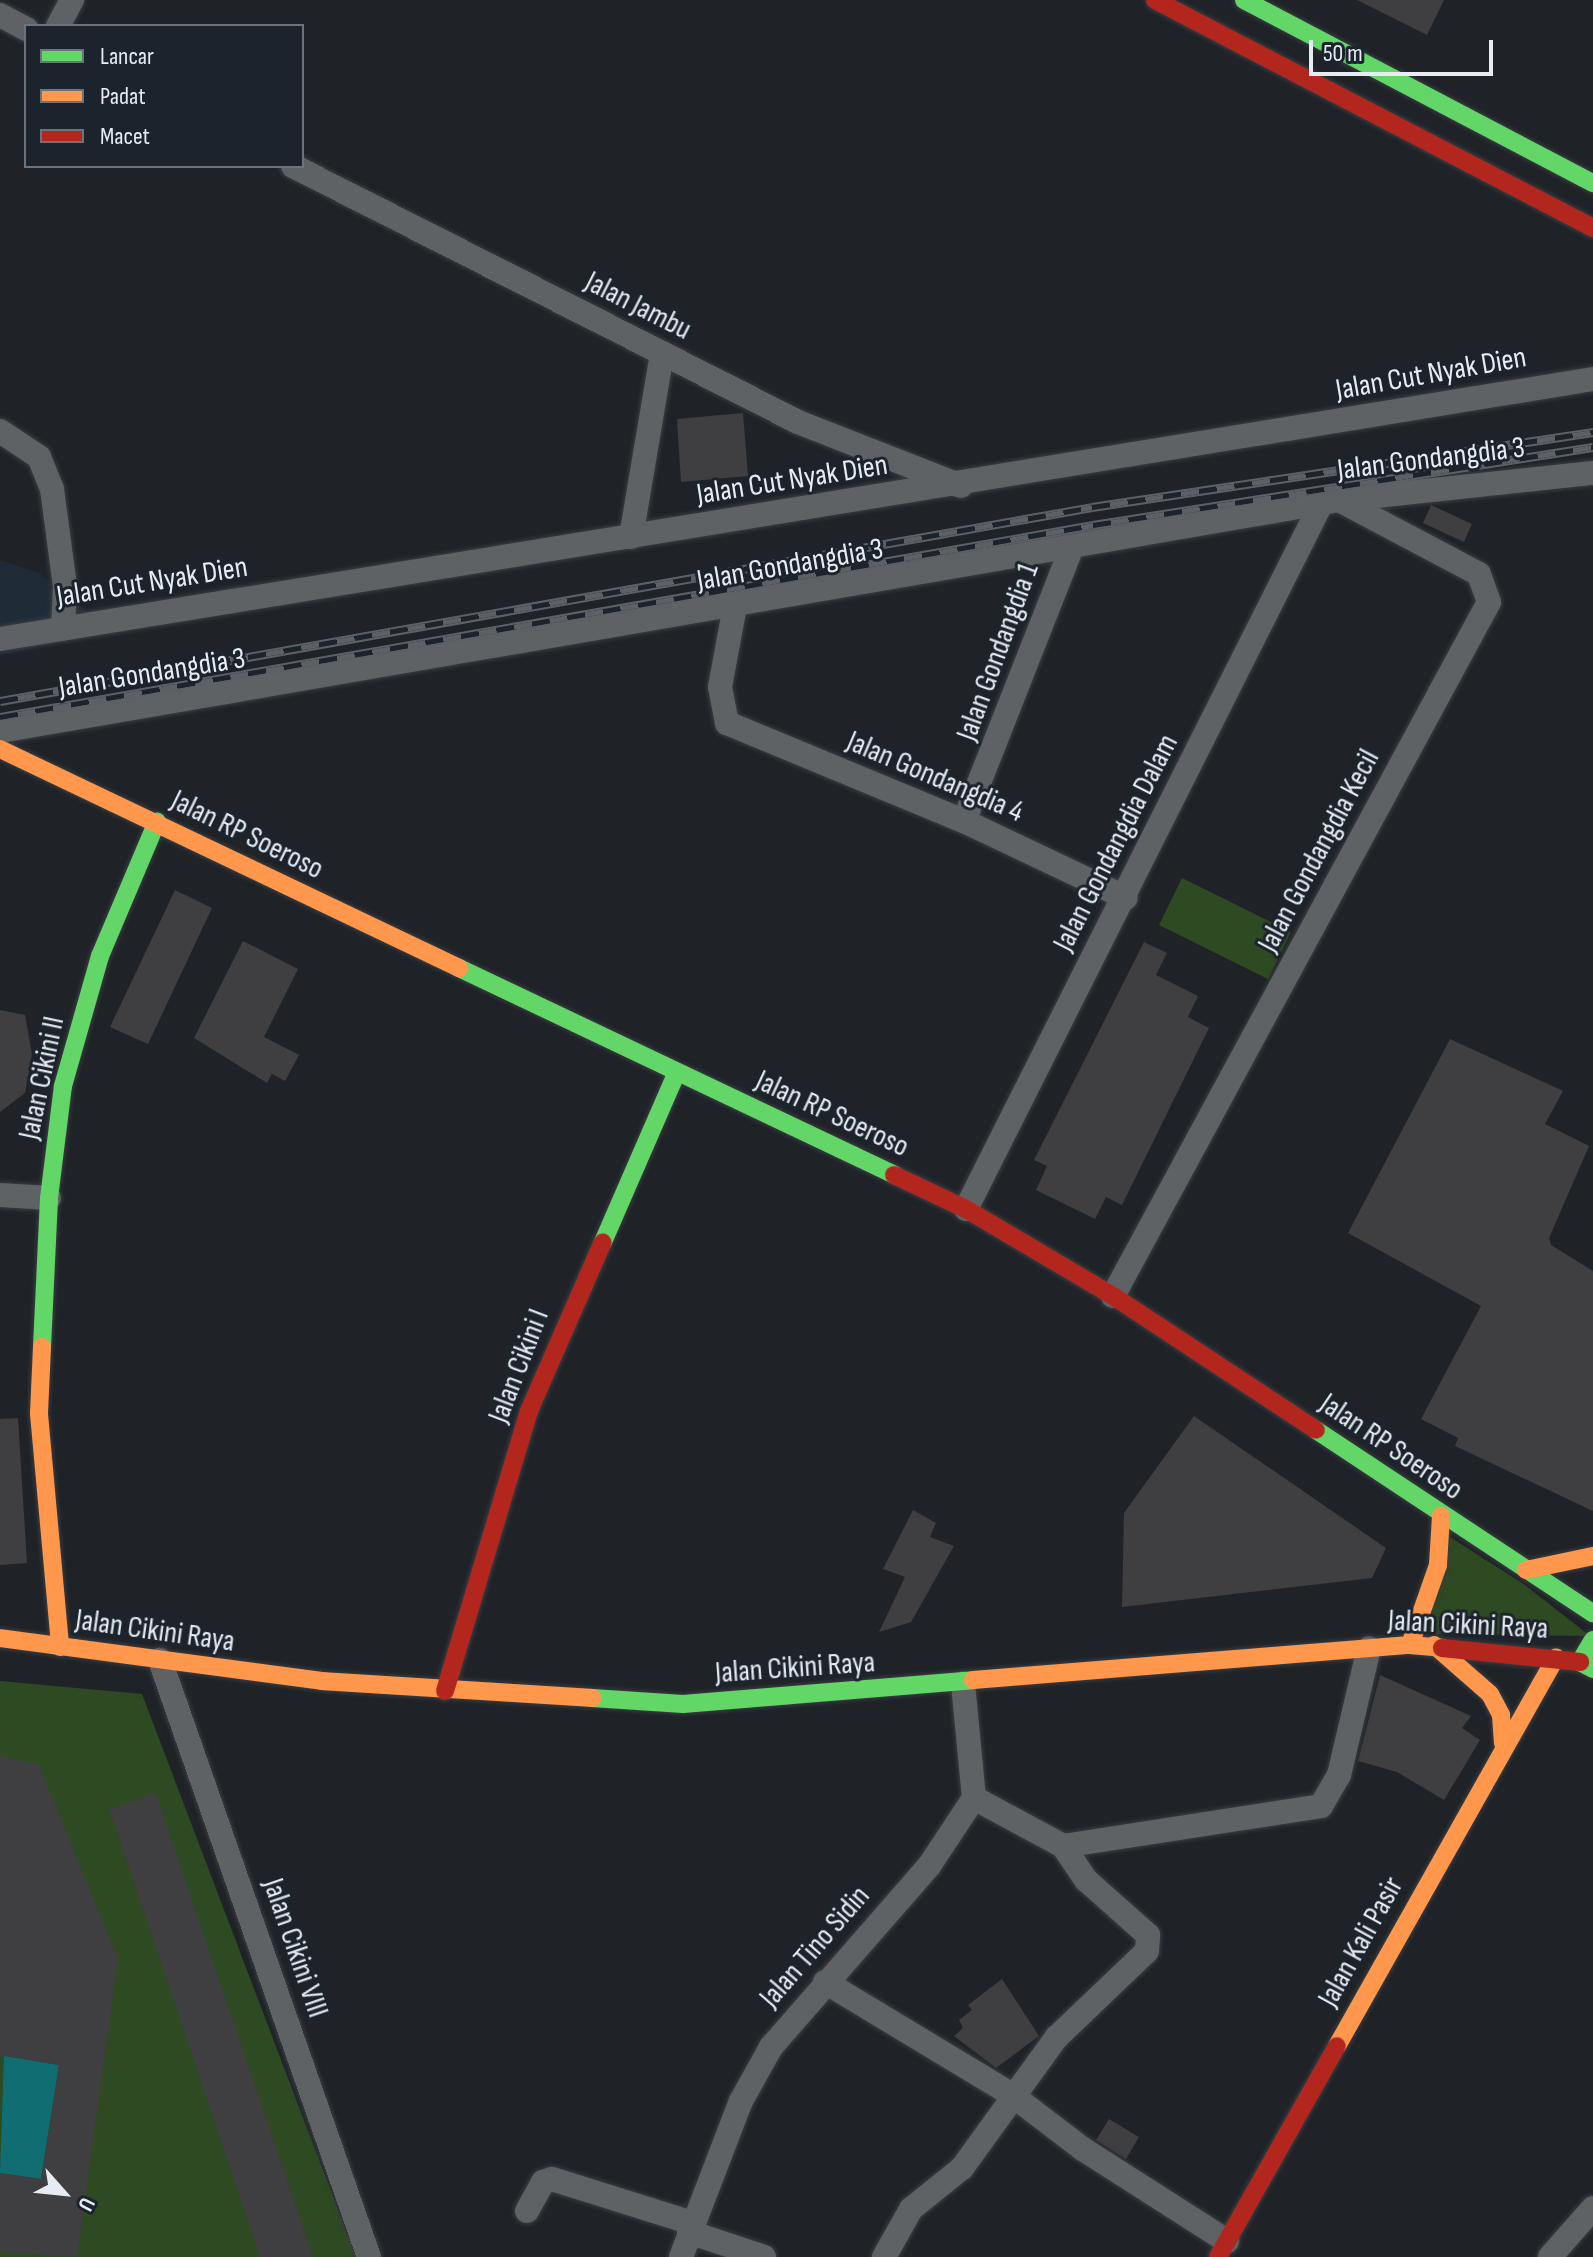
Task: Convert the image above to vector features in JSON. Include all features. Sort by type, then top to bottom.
[{"type":"main road","points":[[1156,0],[1593,228]]},
{"type":"main road","points":[[1244,0],[1593,183]]},
{"type":"main road","name":"Jalan RP Soeroso","points":[[0,749],[966,1209],[1113,1296],[1441,1516],[1593,1613]]},
{"type":"main road","name":"Jalan Cikini II","points":[[60,1647],[39,1414],[49,1198],[63,1086],[96,971],[157,822]]},
{"type":"main road","name":"Jalan Cikini I","points":[[445,1691],[529,1411],[677,1072]]},
{"type":"main road","points":[[1410,1645],[1438,1565],[1441,1516]]},
{"type":"main road","points":[[1526,1570],[1593,1556]]},
{"type":"main road","name":"Jalan Cikini Raya","points":[[0,1638],[160,1660],[445,1691],[683,1704],[963,1684],[1410,1645],[1556,1657],[1586,1666]]},
{"type":"main road","points":[[1586,1666],[1593,1640]]},
{"type":"main road","points":[[1434,1645],[1490,1694],[1503,1743]]},
{"type":"main road","name":"Jalan Kali Pasir","points":[[1222,2249],[1503,1743],[1556,1657]]},
{"type":"street","points":[[59,24],[72,0]]},
{"type":"street","points":[[1272,0],[1298,31]]},
{"type":"street","points":[[0,15],[24,28]]},
{"type":"street","name":"Jalan Jambu","points":[[297,168],[798,422],[961,486]]},
{"type":"street","points":[[631,537],[662,354]]},
{"type":"street","name":"Jalan Cut Nyak Dien","points":[[0,639],[961,486],[1593,379]]},
{"type":"street","points":[[0,431],[26,445],[47,473],[58,516],[63,629]]},
{"type":"street","name":"Jalan Gondangdia 3","points":[[0,731],[1330,502],[1593,473]]},
{"type":"street","name":"Jalan Gondangdia Dalam","points":[[966,1209],[1330,502]]},
{"type":"street","name":"Jalan Gondangdia Kecil","points":[[1113,1296],[1489,602],[1479,574],[1330,502]]},
{"type":"street","name":"Jalan Gondangdia 1","points":[[964,821],[1071,549]]},
{"type":"street","name":"Jalan Gondangdia 4","points":[[735,606],[720,715],[746,734],[964,821],[1126,898]]},
{"type":"street","points":[[0,1195],[49,1198]]},
{"type":"street","points":[[1063,1846],[1321,1806],[1339,1775],[1369,1648]]},
{"type":"street","name":"Jalan Cikini VIII","points":[[160,1660],[369,2257]]},
{"type":"street","points":[[884,2257],[911,2209],[962,2168],[1057,2037],[1147,1951],[1148,1935],[1086,1880],[1063,1846],[974,1798],[963,1684]]},
{"type":"street","name":"Jalan Tino Sidin","points":[[681,2257],[690,2228],[764,2060],[825,1982],[929,1866],[974,1798]]},
{"type":"street","points":[[825,1982],[1012,2095],[1222,2249]]},
{"type":"street","points":[[527,2211],[543,2182],[552,2179],[764,2257]]},
{"type":"street","points":[[1562,2253],[1593,2208]]},
{"type":"shaded area","points":[[0,560],[39,573],[112,631],[0,655]]},
{"type":"green space","points":[[1182,878],[1291,932],[1268,979],[1159,925]]},
{"type":"green space","points":[[1450,1537],[1525,1585],[1590,1636],[1420,1634]]},
{"type":"green space","points":[[0,1681],[142,1694],[356,2257],[0,2257]]},
{"type":"water","points":[[4,2056],[59,2065],[41,2179],[0,2173]]},
{"type":"building","points":[[1357,0],[1444,0],[1427,35]]},
{"type":"building","points":[[743,413],[748,476],[681,482],[677,419]]},
{"type":"building","points":[[1431,505],[1472,524],[1464,542],[1423,523]]},
{"type":"building","points":[[175,890],[212,908],[148,1044],[110,1027]]},
{"type":"building","points":[[243,941],[298,969],[264,1037],[299,1055],[285,1081],[272,1074],[267,1083],[194,1038]]},
{"type":"building","points":[[1144,942],[1167,953],[1156,975],[1198,996],[1188,1017],[1209,1028],[1122,1205],[1106,1197],[1095,1219],[1036,1190],[1047,1166],[1034,1160]]},
{"type":"building","points":[[0,1010],[25,1015],[32,1054],[25,1093],[0,1112]]},
{"type":"building","points":[[1450,1039],[1563,1091],[1545,1124],[1589,1146],[1549,1238],[1551,1245],[1593,1271],[1593,1511],[1455,1446],[1458,1438],[1421,1419],[1481,1306],[1348,1233]]},
{"type":"building","points":[[1194,1416],[1386,1548],[1372,1578],[1122,1607],[1124,1513]]},
{"type":"building","points":[[18,1418],[27,1563],[0,1565],[0,1419]]},
{"type":"building","points":[[913,1510],[936,1523],[930,1537],[954,1546],[911,1622],[879,1632],[905,1577],[883,1569]]},
{"type":"building","points":[[1380,1675],[1471,1716],[1462,1728],[1480,1740],[1444,1800],[1397,1772],[1358,1761]]},
{"type":"building","points":[[0,1756],[39,1765],[118,1959],[77,2257],[0,2252],[0,2173],[41,2179],[59,2065],[0,2055]]},
{"type":"building","points":[[156,1793],[313,2257],[260,2257],[109,1809]]},
{"type":"building","points":[[1002,1979],[1039,2036],[996,2068],[954,2036],[963,2028],[959,2020],[972,2010],[968,2005]]},
{"type":"building","points":[[1109,2119],[1139,2137],[1126,2159],[1096,2140]]},
{"type":"railway","points":[[0,701],[1092,507],[1593,432]]},
{"type":"railway","points":[[0,717],[1093,525],[1593,447]]},
{"type":"traffic: fast","points":[[1244,0],[1593,183]]},
{"type":"traffic: fast","points":[[42,1347],[49,1198],[63,1086],[100,956],[157,822]]},
{"type":"traffic: fast","points":[[459,968],[894,1175]]},
{"type":"traffic: fast","points":[[603,1242],[677,1072]]},
{"type":"traffic: fast","points":[[1316,1430],[1593,1613]]},
{"type":"traffic: fast","points":[[1593,1640],[1580,1662],[1593,1669]]},
{"type":"traffic: fast","points":[[592,1698],[683,1704],[973,1680]]},
{"type":"traffic: slow","points":[[0,749],[459,968]]},
{"type":"traffic: slow","points":[[42,1347],[39,1414],[60,1647]]},
{"type":"traffic: slow","points":[[1410,1645],[1438,1565],[1441,1516]]},
{"type":"traffic: slow","points":[[1526,1570],[1593,1556]]},
{"type":"traffic: slow","points":[[0,1638],[322,1681],[592,1698]]},
{"type":"traffic: slow","points":[[973,1680],[1410,1645],[1442,1648]]},
{"type":"traffic: slow","points":[[1434,1645],[1490,1694],[1501,1715],[1503,1743]]},
{"type":"traffic: slow","points":[[1337,2046],[1556,1657]]},
{"type":"traffic: jam","points":[[1155,0],[1593,228]]},
{"type":"traffic: jam","points":[[894,1175],[966,1209],[1113,1296],[1316,1430]]},
{"type":"traffic: jam","points":[[445,1691],[529,1411],[603,1242]]},
{"type":"traffic: jam","points":[[1442,1648],[1580,1662]]},
{"type":"traffic: jam","points":[[1218,2257],[1337,2046]]}]
